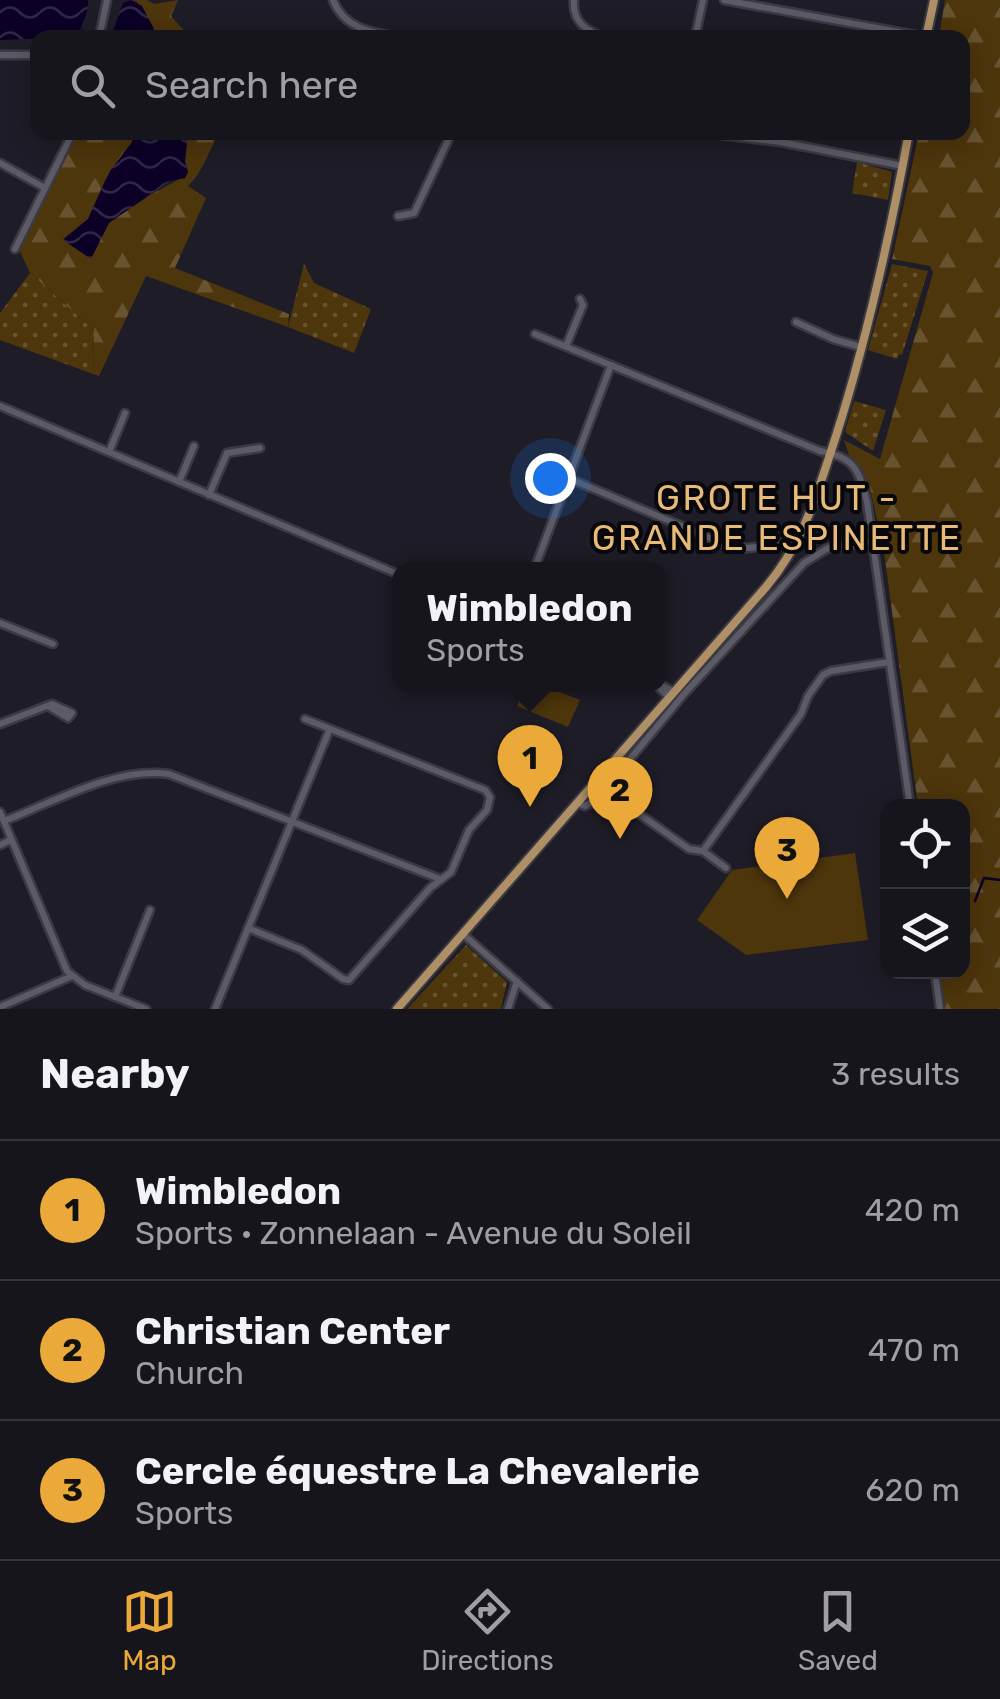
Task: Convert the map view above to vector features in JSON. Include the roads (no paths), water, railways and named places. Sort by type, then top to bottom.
[{"type":"main road","points":[[928,30],[934,0]]},
{"type":"main road","points":[[397,1009],[784,566],[798,543],[862,347],[884,266],[908,140]]},
{"type":"street","points":[[101,30],[107,0]]},
{"type":"street","points":[[334,0],[338,11],[353,25],[373,30]]},
{"type":"street","points":[[574,0],[580,24],[587,30]]},
{"type":"street","points":[[697,30],[703,0]]},
{"type":"street","points":[[724,0],[888,30]]},
{"type":"street","points":[[0,55],[30,55]]},
{"type":"street","points":[[15,249],[70,140]]},
{"type":"street","points":[[398,216],[414,213],[448,140]]},
{"type":"street","points":[[764,140],[903,166]]},
{"type":"street","points":[[0,164],[45,188]]},
{"type":"street","points":[[566,346],[582,305],[580,299]]},
{"type":"street","points":[[796,322],[833,340],[862,347]]},
{"type":"street","points":[[535,334],[843,455],[859,477],[867,502],[909,799]]},
{"type":"street","points":[[537,562],[611,365]]},
{"type":"street","points":[[0,406],[392,572]]},
{"type":"street","points":[[109,452],[125,413]]},
{"type":"street","points":[[179,482],[194,446]]},
{"type":"street","points":[[210,495],[227,453],[260,448]]},
{"type":"street","points":[[568,478],[728,546],[755,550],[790,541],[798,543]]},
{"type":"street","points":[[577,803],[590,804],[605,790],[684,694],[804,562],[828,548],[872,541]]},
{"type":"street","points":[[0,624],[52,644]]},
{"type":"street","points":[[703,852],[790,730],[823,675],[889,662]]},
{"type":"street","points":[[667,691],[672,694]]},
{"type":"street","points":[[0,724],[48,706]]},
{"type":"street","points":[[248,928],[302,950],[349,980],[440,879],[451,872],[469,830],[487,810],[488,792],[305,720]]},
{"type":"street","points":[[215,1009],[329,731]]},
{"type":"street","points":[[4,821],[123,777],[152,772],[195,782],[440,879]]},
{"type":"street","points":[[605,790],[689,849],[703,852],[726,868]]},
{"type":"street","points":[[0,812],[63,964],[72,976],[146,1009]]},
{"type":"street","points":[[0,845],[11,840]]},
{"type":"street","points":[[114,996],[150,910]]},
{"type":"street","points":[[462,934],[548,1009]]},
{"type":"street","points":[[0,1007],[72,976]]},
{"type":"street","points":[[936,979],[940,1009]]},
{"type":"street","points":[[508,1009],[517,981]]},
{"type":"water","points":[[0,0],[88,0],[81,30],[30,30],[30,39],[0,40]]},
{"type":"water","points":[[131,0],[142,6],[153,30],[113,30],[123,3]]},
{"type":"water","points":[[187,140],[188,172],[185,178],[170,181],[109,223],[91,259],[63,240],[88,219],[110,171],[132,142]]},
{"type":"waterway","points":[[975,901],[984,878],[1000,880]]},
{"type":"place","name":"Wimbledon","points":[[530,807]]},
{"type":"place","name":"Christian Center","points":[[620,839]]},
{"type":"place","name":"Cercle équestre La Chevalerie","points":[[787,899]]},
{"type":"district","name":"GROTE HUT - GRANDE ESPINETTE","points":[[777,518]]}]
